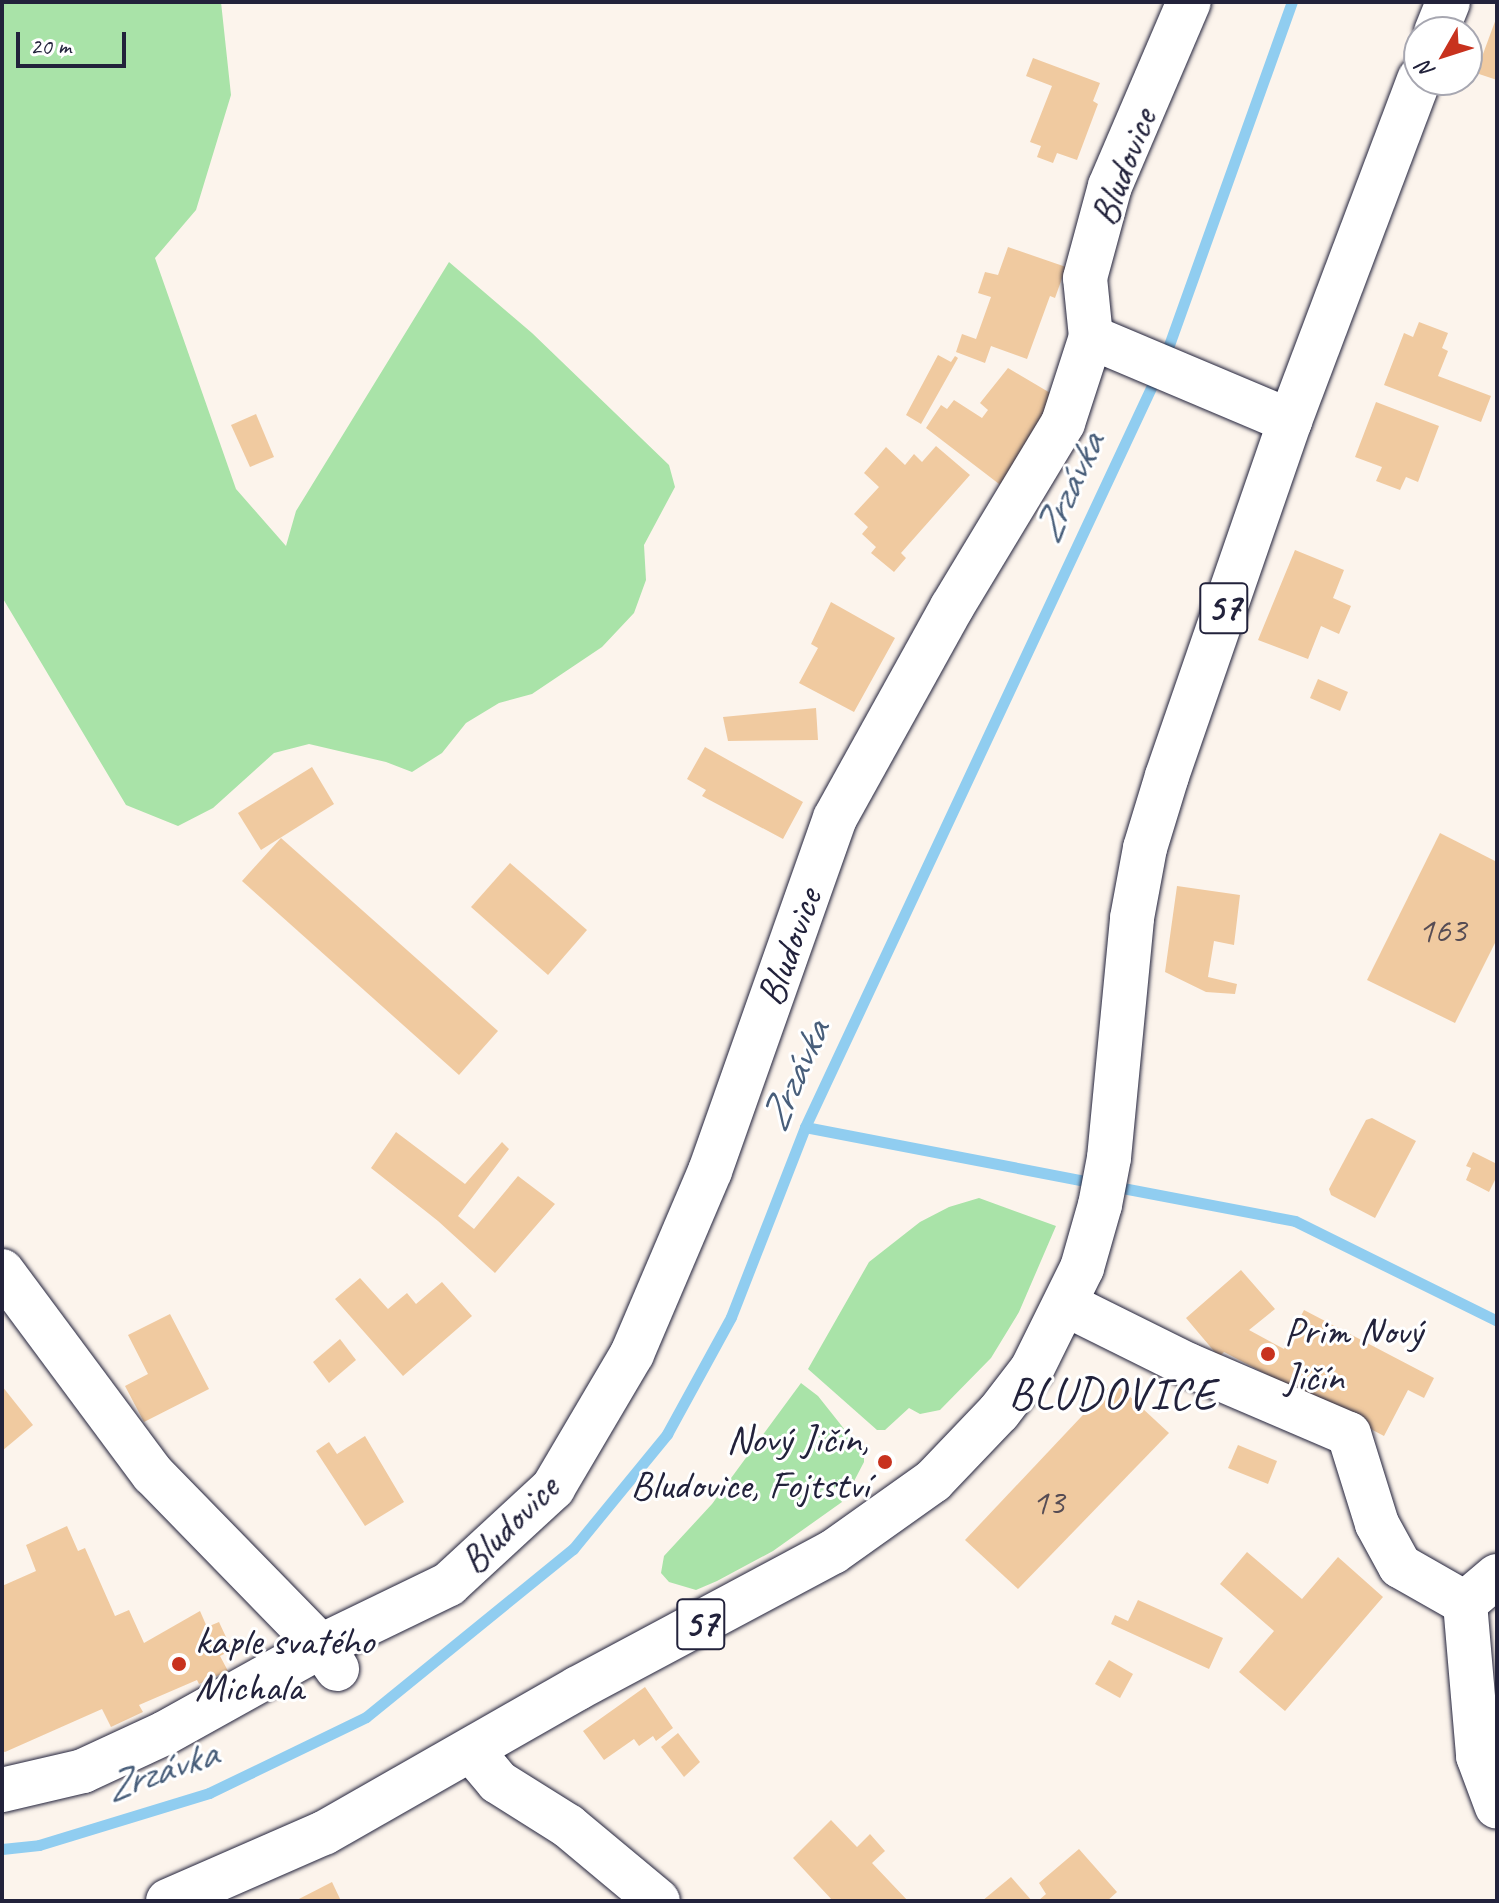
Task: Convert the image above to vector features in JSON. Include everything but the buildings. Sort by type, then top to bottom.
[{"type":"street","name":"Bludovice","points":[[2,1790],[83,1771],[329,1658],[449,1584],[553,1488],[632,1354],[710,1171],[835,818],[952,607],[1063,423],[1104,343],[1085,278],[1110,186],[1189,2]]},
{"type":"street","name":"57","points":[[168,1901],[324,1833],[578,1688],[786,1579],[894,1511],[933,1481],[999,1412],[1032,1369],[1090,1247],[1100,1205],[1109,1158],[1124,981],[1145,848],[1181,732],[1290,421],[1413,96]]},
{"type":"street","points":[[1104,343],[1290,421]]},
{"type":"street","points":[[2,1271],[153,1474],[329,1658]]},
{"type":"street","points":[[1065,1304],[1188,1365],[1349,1434],[1377,1524],[1400,1566],[1481,1590],[1478,1756],[1497,1807]]},
{"type":"street","points":[[472,1751],[498,1782],[586,1840],[658,1901]]},
{"type":"green space","points":[[2,2],[221,2],[231,95],[196,210],[155,258],[236,489],[286,546],[296,511],[449,262],[532,333],[669,465],[675,487],[644,545],[646,580],[634,613],[602,647],[532,694],[499,703],[466,723],[442,753],[412,772],[386,762],[309,744],[274,753],[213,808],[178,826],[126,805],[2,597]]},
{"type":"green space","points":[[979,1198],[1056,1226],[1019,1312],[991,1358],[940,1410],[920,1414],[909,1408],[885,1430],[877,1430],[808,1369],[869,1262],[920,1222],[949,1207]]},
{"type":"green space","points":[[801,1383],[818,1396],[864,1454],[864,1462],[852,1485],[841,1481],[834,1489],[842,1502],[773,1551],[717,1581],[696,1590],[669,1582],[661,1573],[664,1556],[712,1504]]},
{"type":"waterway","name":"Zrzávka","points":[[1164,359],[1292,2]]},
{"type":"waterway","name":"Zrzávka","points":[[2,1849],[39,1845],[209,1793],[366,1717],[573,1549],[667,1434],[731,1317],[805,1127],[1157,375]]},
{"type":"waterway","points":[[805,1127],[1095,1183]]},
{"type":"waterway","points":[[1112,1186],[1295,1221],[1497,1321]]},
{"type":"place","name":"Prim Nový Jičín","points":[[1268,1354]]},
{"type":"place","name":"Nový Jičín, Bludovice, Fojtství","points":[[885,1462]]},
{"type":"place","name":"kaple svatého Michala","points":[[179,1664]]},
{"type":"district","name":"BLUDOVICE","points":[[1113,1394]]}]
